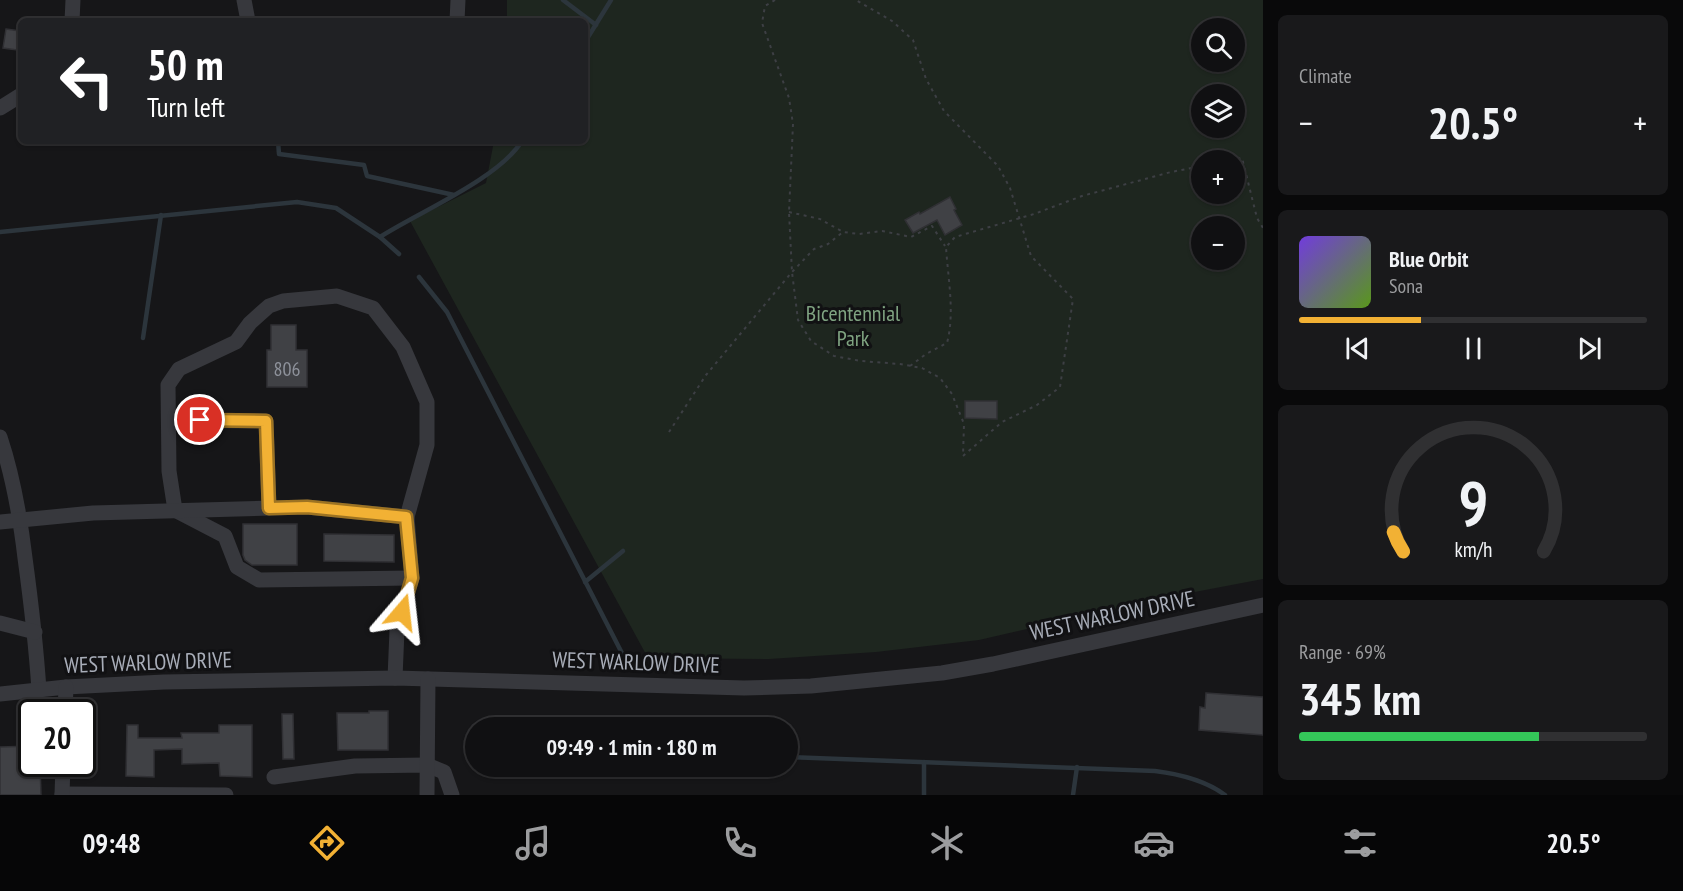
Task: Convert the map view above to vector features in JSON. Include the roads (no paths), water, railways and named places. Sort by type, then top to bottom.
[{"type":"street","points":[[72,18],[73,0]]},
{"type":"street","points":[[244,0],[247,18]]},
{"type":"street","points":[[457,18],[458,0]]},
{"type":"street","points":[[1,103],[18,96]]},
{"type":"street","points":[[175,510],[169,471],[168,386],[179,369],[236,342],[250,323],[269,306],[284,307],[337,296],[373,308],[403,347],[427,402],[427,445],[406,517],[412,578],[397,630],[395,678]]},
{"type":"street","points":[[178,420],[266,421],[269,508]]},
{"type":"street","points":[[0,437],[10,466],[20,520],[35,632],[39,690]]},
{"type":"street","points":[[0,522],[93,513],[307,507],[406,517]]},
{"type":"street","points":[[175,510],[225,537],[237,567],[259,580],[412,578]]},
{"type":"street","name":"WEST WARLOW DRIVE","points":[[0,694],[66,687],[164,682],[395,678],[744,688],[811,686],[942,673],[993,664],[1263,605]]},
{"type":"street","points":[[0,623],[35,632]]},
{"type":"street","points":[[427,795],[428,679]]},
{"type":"street","points":[[66,687],[66,699]]},
{"type":"street","points":[[274,777],[355,766],[427,765],[444,772],[452,795]]},
{"type":"street","points":[[63,777],[63,795],[226,795]]},
{"type":"waterway","points":[[563,0],[587,18]]},
{"type":"waterway","points":[[588,37],[611,0]]},
{"type":"waterway","points":[[588,19],[596,25]]},
{"type":"waterway","points":[[278,144],[279,154],[364,165],[367,176],[454,195]]},
{"type":"waterway","points":[[380,237],[477,181],[495,169],[520,144]]},
{"type":"waterway","points":[[0,232],[297,202],[336,208],[380,237],[399,254]]},
{"type":"waterway","points":[[143,338],[161,215]]},
{"type":"waterway","points":[[419,277],[447,312],[626,661]]},
{"type":"waterway","points":[[585,582],[623,551]]},
{"type":"waterway","points":[[798,757],[1155,771],[1192,778],[1225,795]]},
{"type":"waterway","points":[[924,762],[924,795]]},
{"type":"waterway","points":[[1073,795],[1077,767]]},
{"type":"park label","name":"Bicentennial Park","points":[[853,326]]}]
